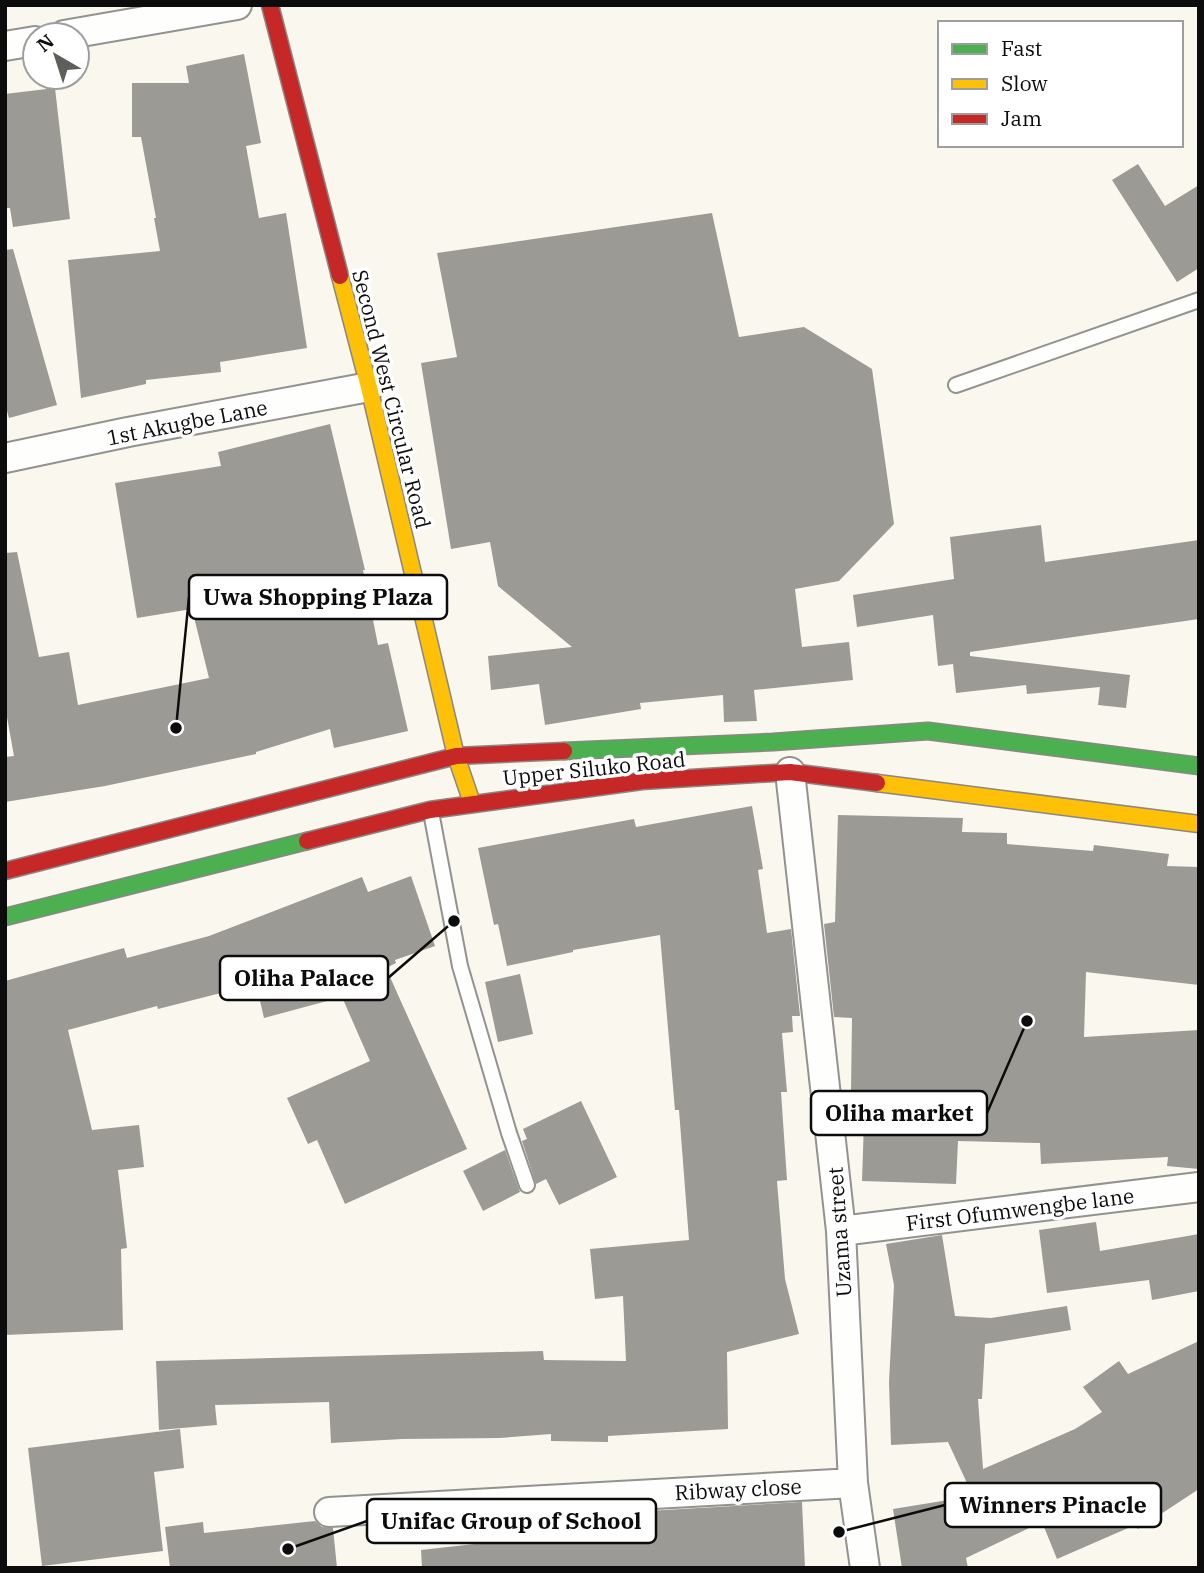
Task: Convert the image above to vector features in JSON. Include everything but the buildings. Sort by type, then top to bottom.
[{"type":"main road","name":"Second West Circular Road","points":[[270,5],[369,387],[456,756],[472,803]]},
{"type":"main road","name":"Upper Siluko Road","points":[[5,871],[456,756],[760,743],[928,731],[1199,766]]},
{"type":"main road","name":"Upper Siluko Road","points":[[5,917],[430,810],[642,781],[790,772],[1199,824]]},
{"type":"street","points":[[91,30],[237,5]]},
{"type":"street","name":"1st Akugbe Lane","points":[[5,458],[369,387]]},
{"type":"street","name":"Uzama street","points":[[790,772],[841,1231],[853,1483],[865,1568]]},
{"type":"street","name":"First Ofumwengbe lane","points":[[841,1231],[1199,1187]]},
{"type":"street","name":"Ribway close","points":[[329,1512],[853,1483]]},
{"type":"lane","points":[[956,385],[1199,300]]},
{"type":"lane","points":[[430,810],[460,966],[527,1185]]},
{"type":"traffic: fast","points":[[564,751],[773,742],[928,731],[1199,766]]},
{"type":"traffic: fast","points":[[5,917],[307,841]]},
{"type":"traffic: slow","points":[[340,276],[369,387],[456,756],[472,803]]},
{"type":"traffic: slow","points":[[877,783],[1199,824]]},
{"type":"traffic: jam","points":[[270,5],[340,276]]},
{"type":"traffic: jam","points":[[5,871],[456,756],[564,751]]},
{"type":"traffic: jam","points":[[307,841],[430,810],[642,781],[790,772],[877,783]]},
{"type":"place","name":"Uwa Shopping Plaza","points":[[176,728]]},
{"type":"place","name":"Oliha Palace","points":[[454,921]]},
{"type":"place","name":"Oliha market","points":[[1027,1021]]},
{"type":"place","name":"Winners Pinacle","points":[[839,1532]]},
{"type":"place","name":"Unifac Group of School","points":[[288,1549]]}]
